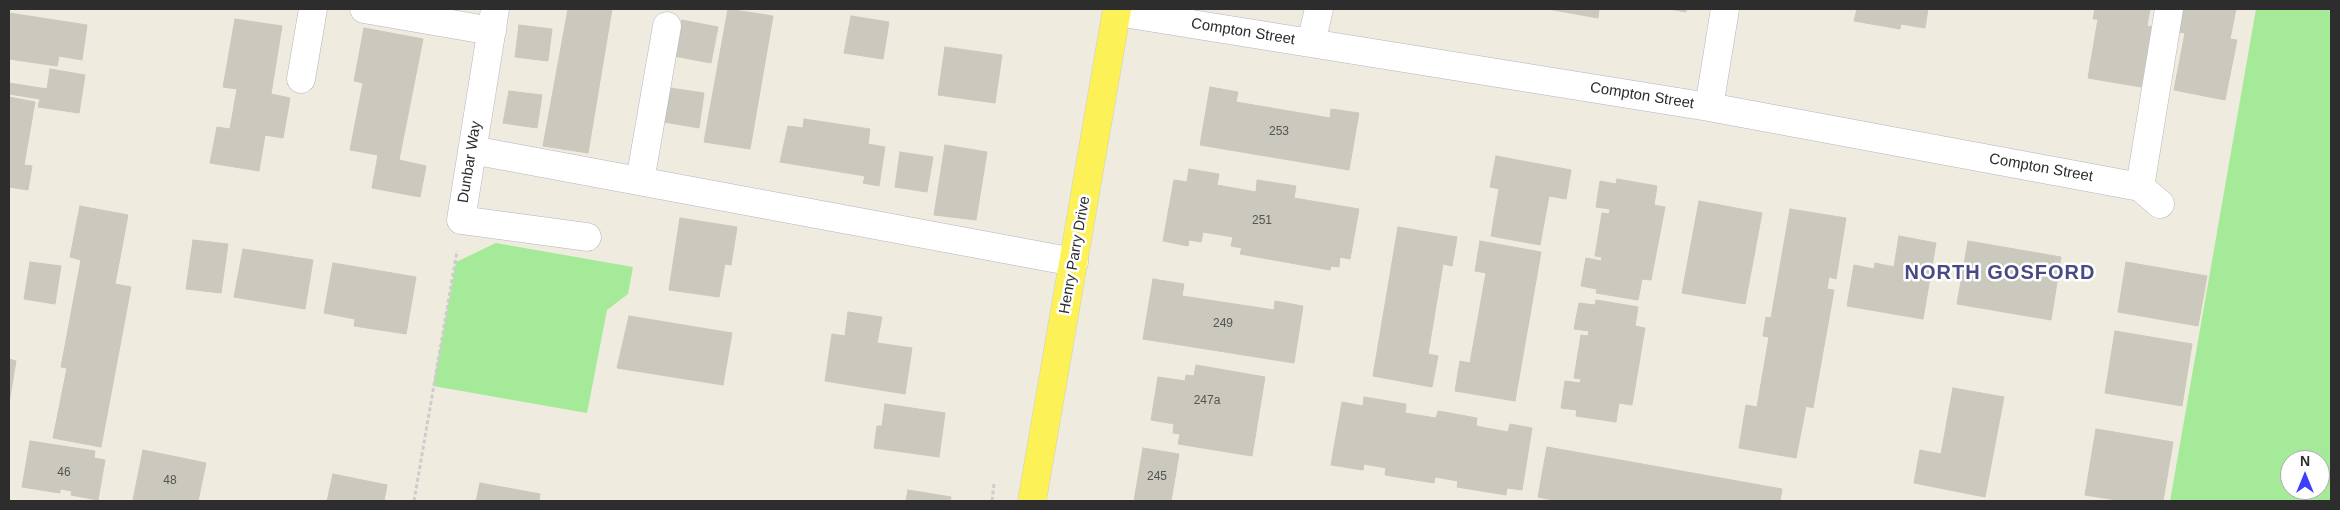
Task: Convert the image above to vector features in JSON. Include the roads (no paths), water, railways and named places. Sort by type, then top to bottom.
[{"type":"main road","name":"Henry Parry Drive","points":[[1032,501],[1117,11]]},
{"type":"street","points":[[301,79],[313,9]]},
{"type":"street","points":[[364,9],[493,20]]},
{"type":"street","points":[[1311,43],[1319,9]]},
{"type":"street","points":[[1709,107],[1725,9]]},
{"type":"street","name":"Compton Street","points":[[1117,11],[1709,107],[2150,195],[2169,9]]},
{"type":"street","name":"Dunbar Way","points":[[493,20],[461,220],[587,238]]},
{"type":"street","points":[[640,181],[666,26]]},
{"type":"street","points":[[472,150],[1074,262]]},
{"type":"district","name":"NORTH GOSFORD","points":[[2000,273]]}]
